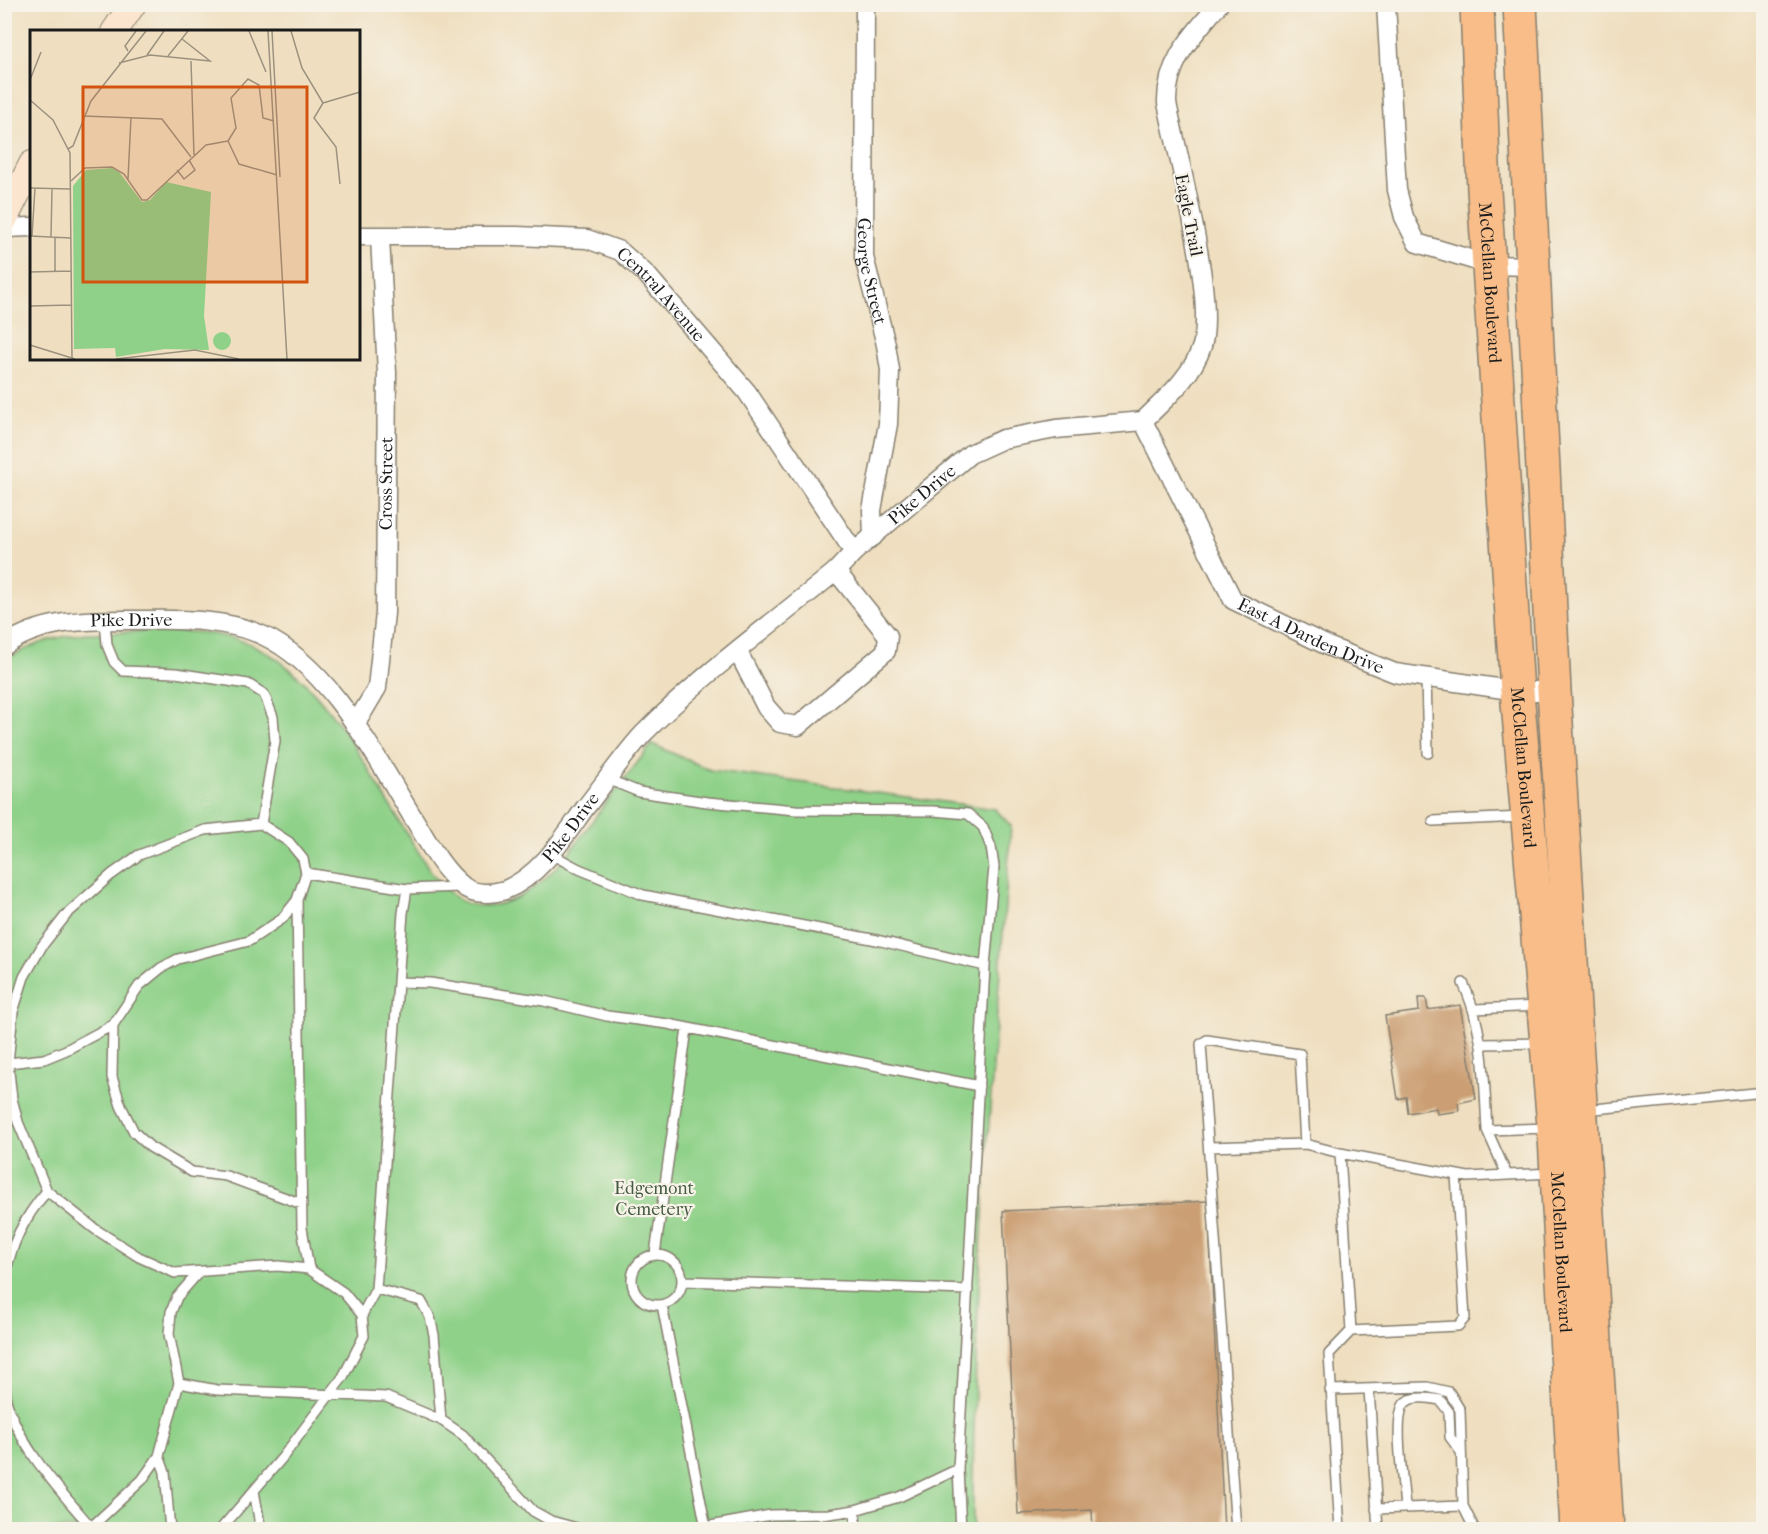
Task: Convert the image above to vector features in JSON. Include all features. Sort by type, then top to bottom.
[{"type":"highway","points":[[1468,4],[1479,69]]},
{"type":"highway","name":"McClellan Boulevard","points":[[1477,4],[1490,265],[1517,691],[1547,1043],[1567,1120]]},
{"type":"highway","name":"McClellan Boulevard","points":[[1520,4],[1554,691],[1570,1171],[1577,1530]]},
{"type":"highway","name":"McClellan Boulevard","points":[[1570,1171],[1607,1530]]},
{"type":"street","points":[[115,30],[133,4]]},
{"type":"street","name":"George Street","points":[[865,4],[864,257],[890,370],[888,424],[872,510],[873,537]]},
{"type":"street","name":"Eagle Trail","points":[[1143,421],[1180,383],[1202,347],[1204,299],[1167,103],[1167,82],[1183,48],[1219,4]]},
{"type":"street","points":[[1386,4],[1397,190],[1404,216],[1417,243],[1490,265],[1532,266]]},
{"type":"street","points":[[4,220],[30,168]]},
{"type":"street","points":[[4,228],[30,227]]},
{"type":"street","name":"Central Avenue","points":[[360,236],[517,236],[587,239],[620,251],[647,275],[747,392],[854,552]]},
{"type":"street","name":"Cross Street","points":[[355,725],[376,688],[385,613],[387,373],[380,237]]},
{"type":"street","name":"Pike Drive","points":[[4,646],[17,637],[51,625],[105,620],[193,620],[228,624],[262,635],[294,655],[321,682],[355,725],[442,865],[463,886],[487,893],[505,890],[521,881],[551,854],[642,735],[970,454],[1003,439],[1056,429],[1143,421]]},
{"type":"street","name":"East A Darden Drive","points":[[1143,421],[1233,600],[1330,647],[1395,673],[1517,691],[1554,691]]},
{"type":"street","points":[[738,652],[766,707],[780,723],[798,726],[886,651],[888,636],[836,571]]},
{"type":"lane","points":[[105,620],[107,645],[114,662],[123,671],[176,674],[248,684],[264,694],[273,717],[275,741],[261,824]]},
{"type":"lane","points":[[1426,678],[1428,753]]},
{"type":"lane","points":[[608,779],[639,792],[741,805],[796,810],[934,811],[968,814],[983,827],[991,847],[994,867],[985,966],[958,1469],[961,1530]]},
{"type":"lane","points":[[1433,821],[1528,817]]},
{"type":"lane","points":[[309,1269],[302,1228],[297,900],[306,873],[303,859],[290,842],[261,824],[205,830],[139,855],[86,895],[42,946],[24,977],[12,1021],[8,1063],[12,1099],[18,1122],[47,1191],[95,1229],[139,1257],[175,1273],[278,1266],[309,1269],[344,1293],[362,1315]]},
{"type":"lane","points":[[551,854],[579,869],[643,895],[877,940],[985,966]]},
{"type":"lane","points":[[306,873],[407,889],[463,886]]},
{"type":"lane","points":[[220,1530],[254,1491],[327,1396],[355,1358],[364,1336],[362,1315],[376,1288],[403,913],[407,889]]},
{"type":"lane","points":[[8,1063],[44,1059],[113,1025],[139,986],[161,968],[178,959],[249,941],[282,919],[297,900]]},
{"type":"lane","points":[[398,982],[430,983],[544,1001],[607,1016],[687,1029],[979,1086]]},
{"type":"lane","points":[[1463,983],[1475,1009],[1481,1044],[1487,1130],[1506,1175]]},
{"type":"lane","points":[[1475,1009],[1544,1006]]},
{"type":"lane","points":[[113,1025],[112,1077],[121,1106],[134,1132],[150,1147],[192,1172],[226,1176],[302,1204]]},
{"type":"lane","points":[[656,1254],[687,1029]]},
{"type":"lane","points":[[1236,1530],[1201,1044],[1207,1040],[1300,1054],[1305,1144]]},
{"type":"lane","points":[[1481,1044],[1547,1043]]},
{"type":"lane","points":[[1487,1130],[1764,1092]]},
{"type":"lane","points":[[1209,1147],[1305,1144],[1340,1154],[1468,1177],[1570,1171]]},
{"type":"lane","points":[[1340,1154],[1351,1331]]},
{"type":"lane","points":[[1340,1530],[1329,1354],[1351,1331],[1458,1326],[1465,1318],[1456,1175]]},
{"type":"lane","points":[[4,1281],[16,1235],[27,1214],[47,1191]]},
{"type":"lane","points":[[4,1233],[16,1235]]},
{"type":"lane","points":[[656,1254],[672,1259],[682,1273],[682,1281],[676,1297],[662,1305],[653,1305],[638,1298],[631,1283],[634,1267],[640,1260],[656,1254]]},
{"type":"lane","points":[[4,1393],[9,1412],[23,1440],[89,1528],[142,1480],[159,1456],[179,1383],[170,1343],[171,1312],[177,1297],[200,1272]]},
{"type":"lane","points":[[682,1281],[968,1290]]},
{"type":"lane","points":[[376,1288],[421,1301],[430,1317],[441,1420]]},
{"type":"lane","points":[[662,1305],[706,1528]]},
{"type":"lane","points":[[179,1383],[217,1390],[386,1397],[441,1420],[479,1450],[533,1510],[551,1521],[584,1530]]},
{"type":"lane","points":[[1330,1390],[1427,1387],[1449,1392],[1460,1410],[1463,1506],[1475,1530]]},
{"type":"lane","points":[[1369,1389],[1378,1530]]},
{"type":"lane","points":[[1405,1508],[1399,1420],[1404,1404],[1410,1399],[1440,1400],[1449,1412],[1450,1437],[1461,1452]]},
{"type":"lane","points":[[159,1456],[165,1472],[170,1530]]},
{"type":"lane","points":[[688,1530],[771,1515],[830,1514],[855,1510],[899,1497],[958,1469]]},
{"type":"lane","points":[[254,1491],[261,1530]]},
{"type":"lane","points":[[1376,1509],[1463,1506]]},
{"type":"lane","points":[[855,1510],[856,1530]]},
{"type":"green space","name":"Edgemont Cemetery","points":[[174,631],[217,635],[257,647],[281,662],[324,704],[342,729],[434,875],[455,897],[472,905],[501,904],[510,901],[527,892],[548,876],[575,845],[652,744],[710,770],[995,809],[1011,826],[980,1265],[973,1529],[5,1529],[4,662],[44,642],[87,633]]},
{"type":"building","points":[[1418,998],[1426,998],[1428,1010],[1460,1005],[1476,1099],[1458,1103],[1459,1111],[1437,1114],[1436,1108],[1408,1113],[1406,1097],[1398,1099],[1385,1016],[1419,1011]]},
{"type":"building","points":[[1208,1201],[1224,1530],[1093,1530],[1092,1510],[1018,1514],[1003,1211]]}]
